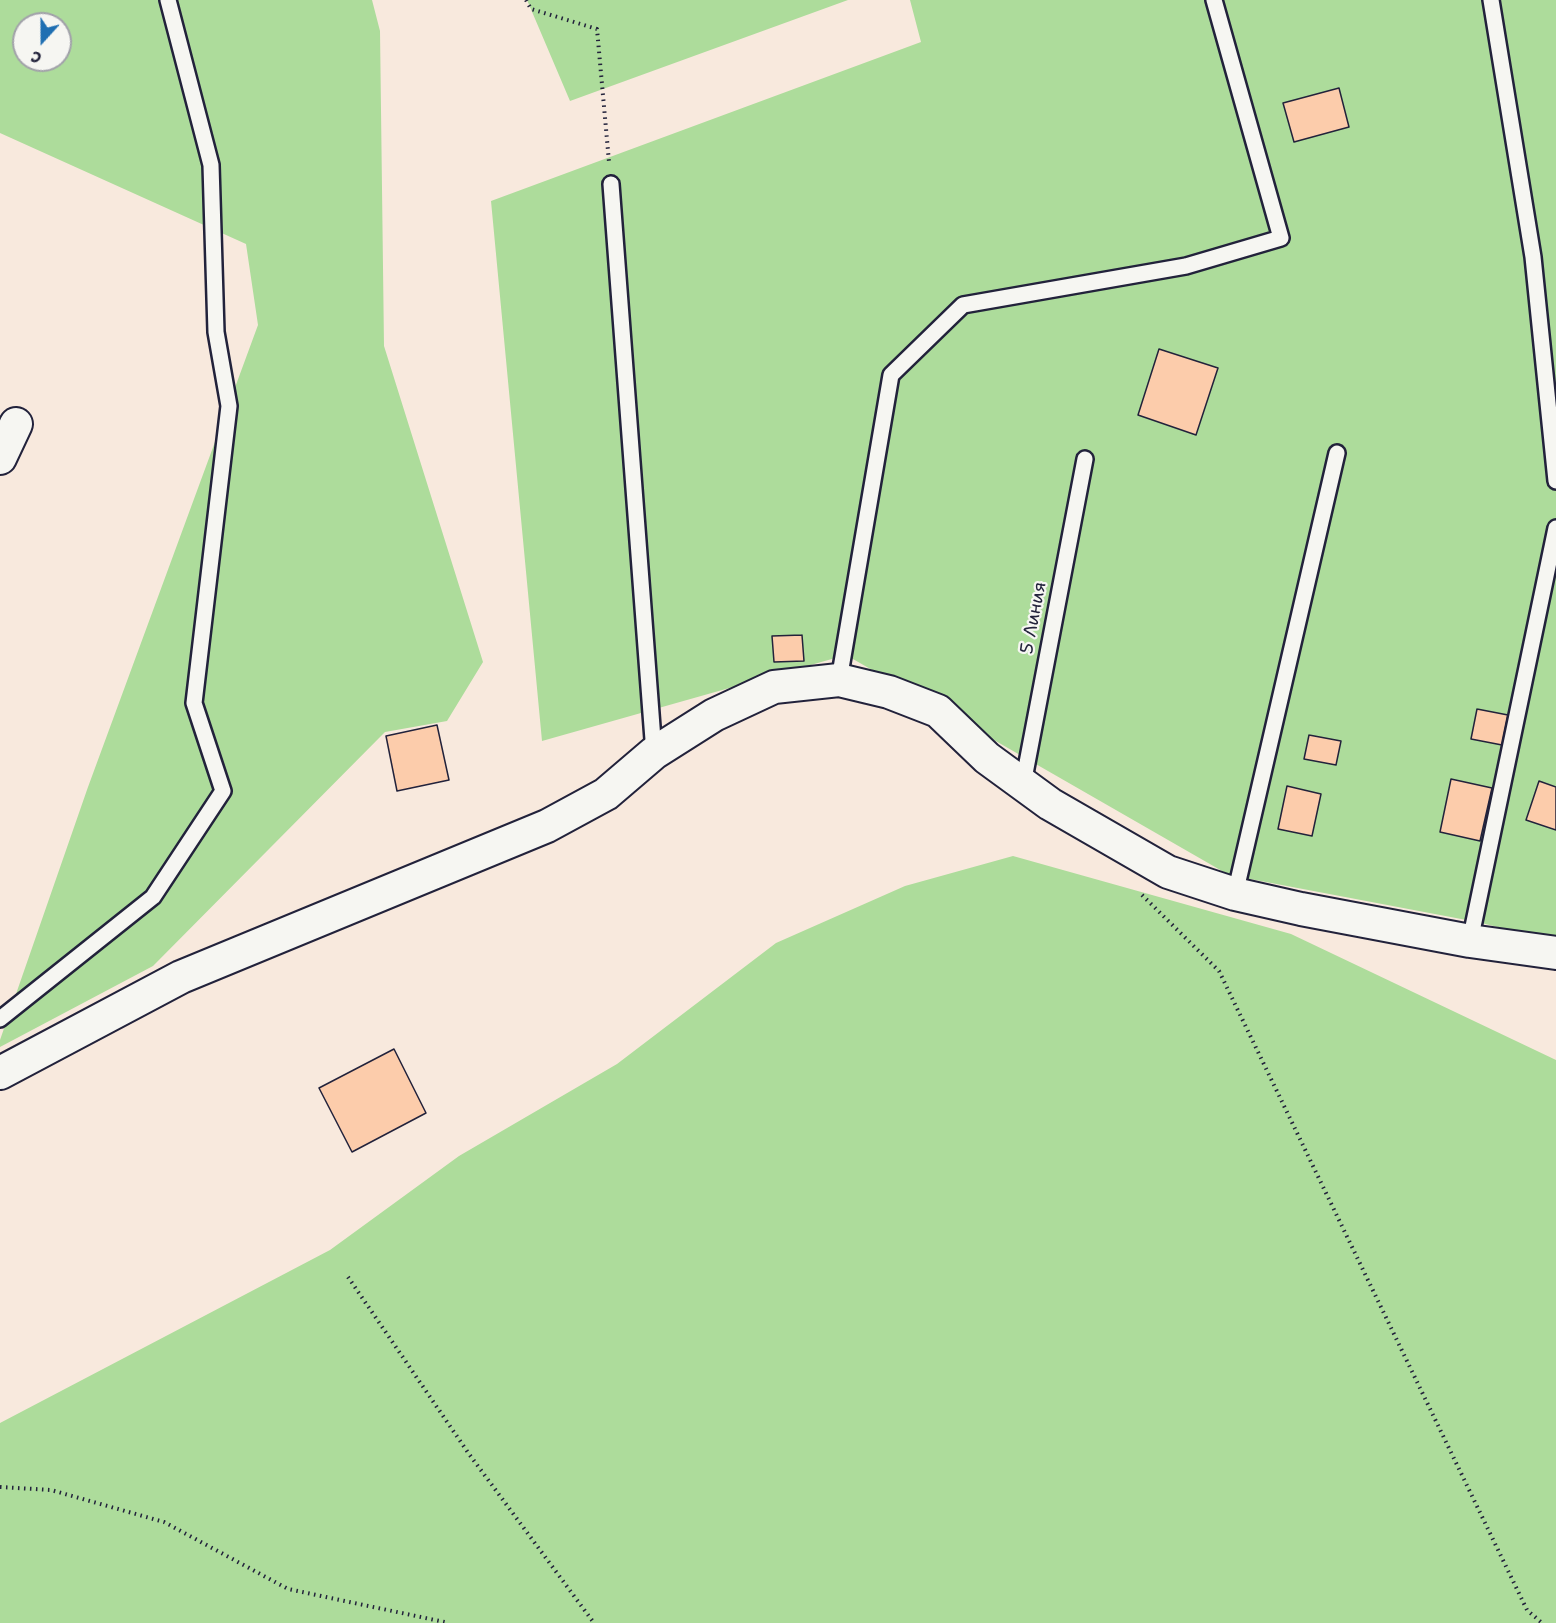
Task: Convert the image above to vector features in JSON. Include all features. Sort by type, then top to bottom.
[{"type":"street","points":[[0,458],[16,424]]},
{"type":"street","points":[[0,1073],[181,977],[547,826],[606,794],[654,753],[714,715],[774,687],[839,681],[889,692],[938,711],[987,758],[1050,804],[1168,872],[1235,894],[1301,909],[1470,941],[1556,953]]},
{"type":"lane","points":[[0,1019],[153,897],[224,791],[194,703],[229,406],[216,332],[212,165],[168,0]]},
{"type":"lane","points":[[839,681],[891,375],[963,305],[1186,266],[1281,238],[1214,0]]},
{"type":"lane","points":[[1491,0],[1533,257],[1556,481]]},
{"type":"lane","points":[[611,184],[654,753]]},
{"type":"lane","points":[[1235,894],[1336,453]]},
{"type":"lane","name":"5 Линия","points":[[1023,784],[1085,459]]},
{"type":"lane","points":[[1470,941],[1556,528]]},
{"type":"path","points":[[526,0],[531,9],[597,29],[611,184]]},
{"type":"path","points":[[1134,888],[1219,971],[1527,1610],[1542,1623]]},
{"type":"path","points":[[348,1277],[469,1454],[594,1623]]},
{"type":"path","points":[[0,1487],[51,1490],[164,1522],[288,1589],[449,1623]]},
{"type":"green space","points":[[0,0],[372,0],[380,31],[384,346],[483,662],[447,721],[385,732],[153,966],[0,1047],[0,1040],[88,787],[258,325],[246,244],[0,133]]},
{"type":"green space","points":[[527,0],[848,0],[570,101]]},
{"type":"green space","points":[[910,0],[1556,0],[1556,941],[1477,922],[1229,875],[846,655],[542,741],[491,201],[921,42]]},
{"type":"green space","points":[[1013,856],[1291,934],[1556,1060],[1556,1623],[0,1623],[0,1423],[330,1250],[459,1156],[617,1064],[776,943],[905,886]]},
{"type":"building","points":[[1339,88],[1349,127],[1294,142],[1283,103]]},
{"type":"building","points":[[1159,349],[1218,368],[1196,435],[1138,415]]},
{"type":"building","points":[[802,635],[804,661],[774,662],[772,636]]},
{"type":"building","points":[[1477,709],[1508,715],[1502,745],[1471,739]]},
{"type":"building","points":[[437,725],[449,780],[397,791],[386,736]]},
{"type":"building","points":[[1309,735],[1341,741],[1336,765],[1304,759]]},
{"type":"building","points":[[1451,779],[1492,788],[1480,841],[1440,832]]},
{"type":"building","points":[[1539,781],[1556,787],[1556,830],[1526,820]]},
{"type":"building","points":[[1287,786],[1321,794],[1312,836],[1278,829]]},
{"type":"building","points":[[394,1049],[426,1113],[352,1152],[319,1088]]}]
